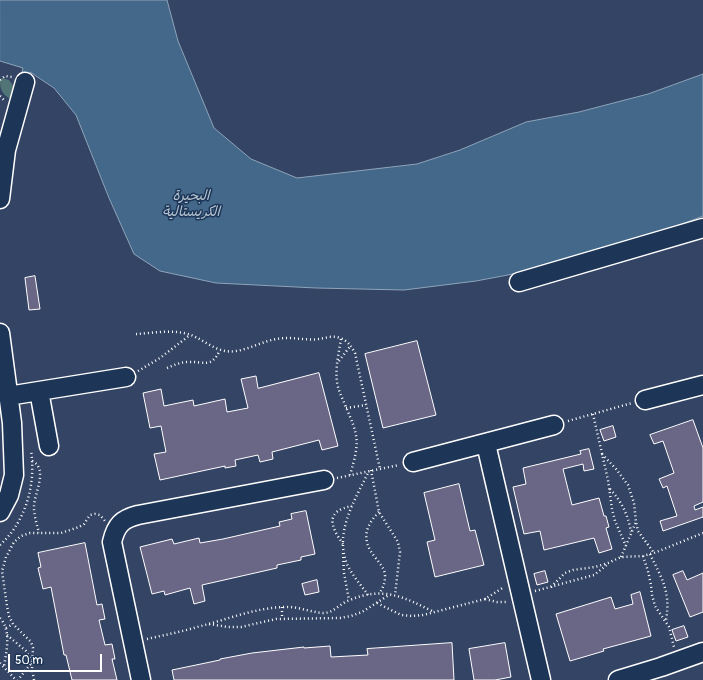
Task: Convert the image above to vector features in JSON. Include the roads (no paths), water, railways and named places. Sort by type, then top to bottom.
[{"type":"street","points":[[0,199],[5,132],[16,115],[26,82]]},
{"type":"street","points":[[519,282],[703,228]]},
{"type":"street","points":[[0,333],[8,396],[6,425],[14,475],[9,495],[0,512]]},
{"type":"street","points":[[8,396],[126,377]]},
{"type":"street","points":[[645,400],[703,385]]},
{"type":"street","points":[[39,391],[49,446]]},
{"type":"street","points":[[413,462],[554,425]]},
{"type":"street","points":[[486,444],[541,680]]},
{"type":"street","points":[[141,680],[112,542],[114,532],[120,524],[128,517],[324,480]]},
{"type":"street","points":[[618,680],[703,652]]},
{"type":"water","name":"البحيرة الكريستالية","points":[[0,0],[167,0],[178,41],[214,128],[251,159],[297,178],[417,164],[460,150],[526,122],[579,112],[648,94],[703,74],[703,216],[646,238],[529,271],[476,281],[404,290],[316,288],[216,283],[160,271],[134,254],[109,198],[76,115],[54,88],[30,72],[27,82],[20,80],[23,68],[0,61]]}]
